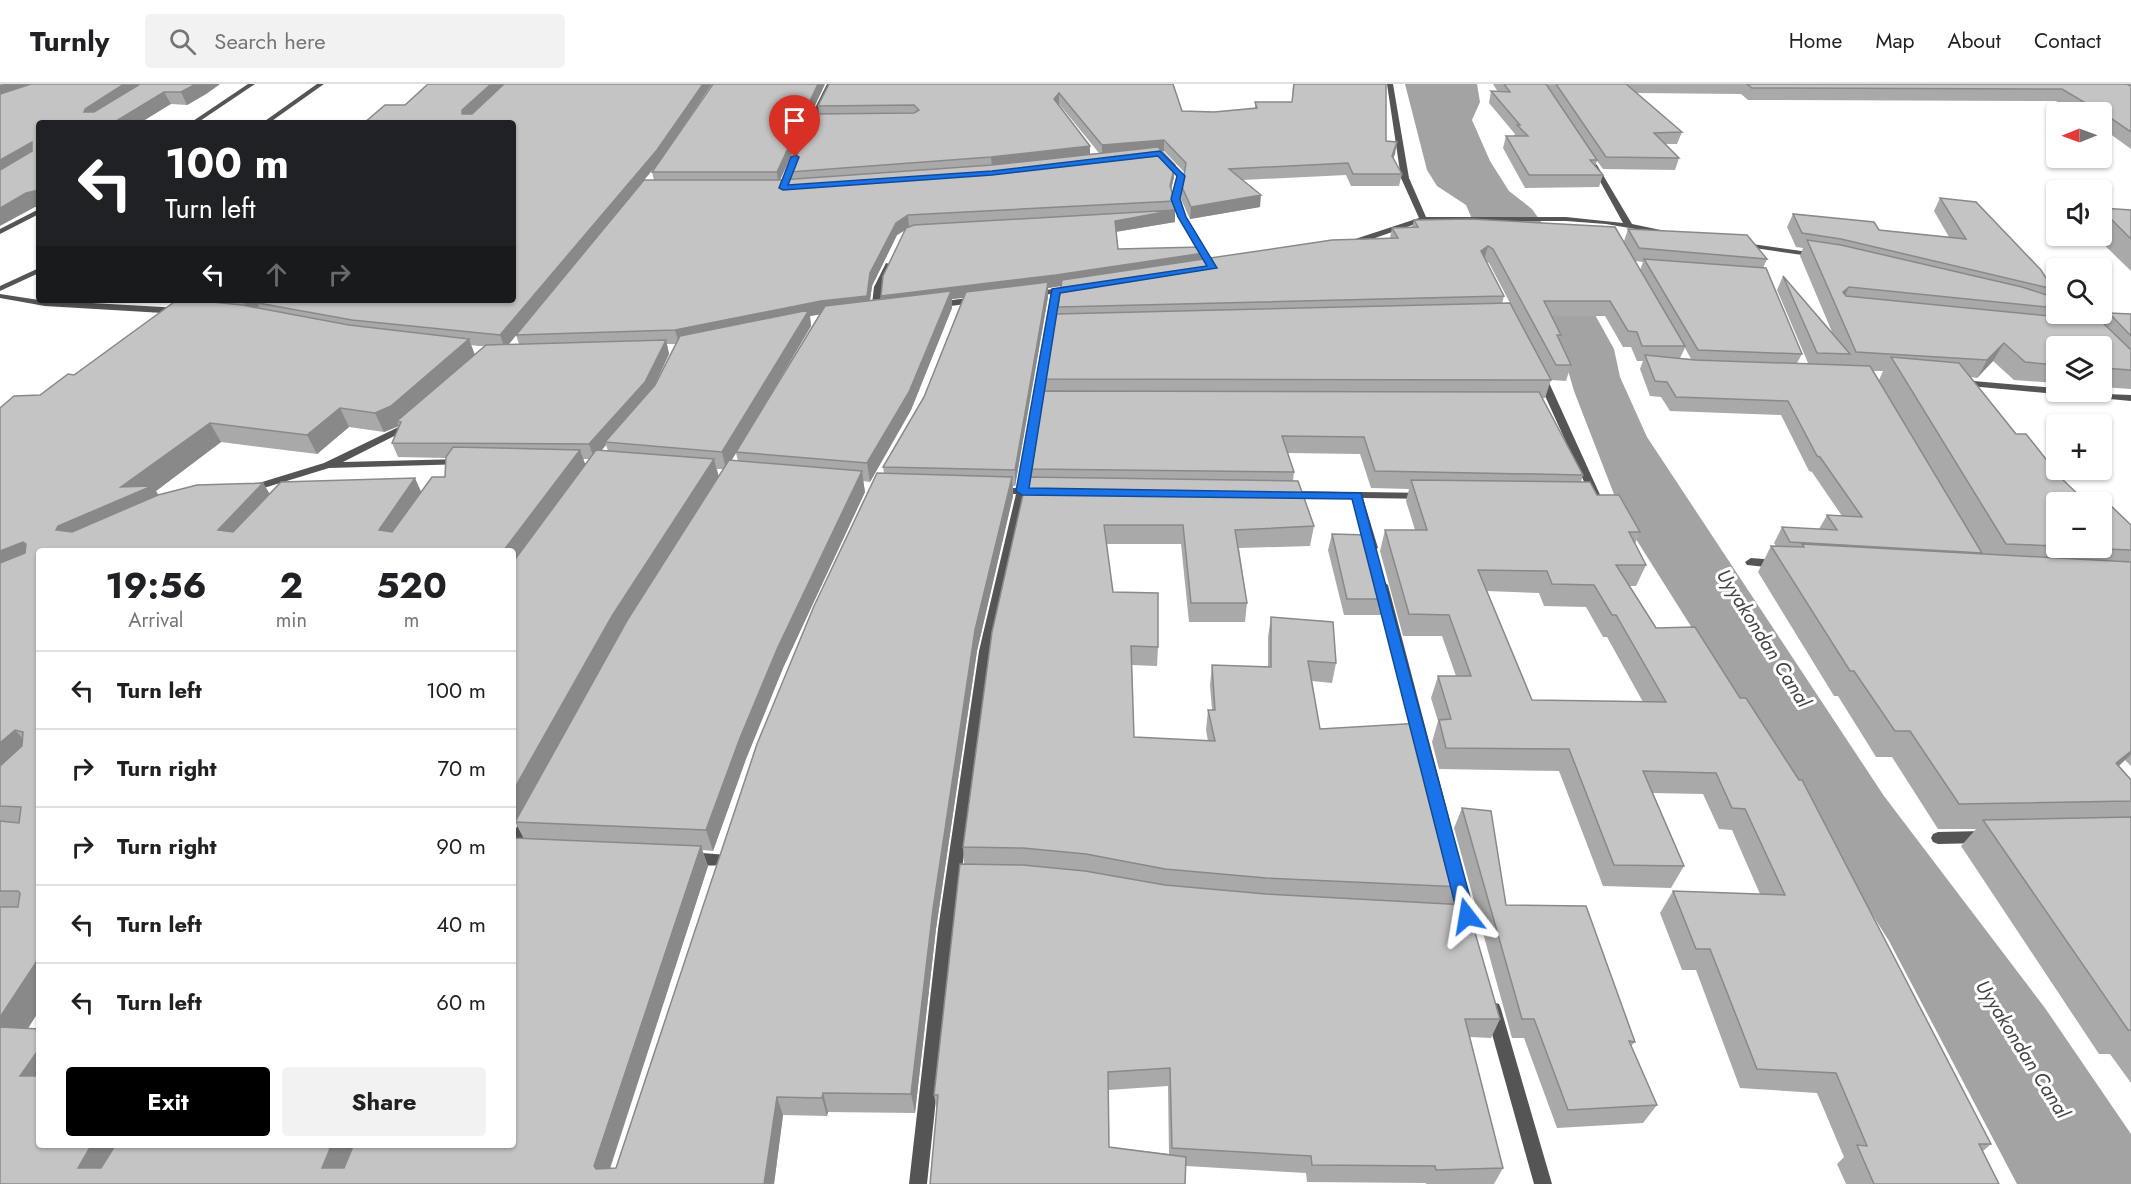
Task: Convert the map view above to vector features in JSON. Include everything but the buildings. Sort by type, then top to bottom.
[{"type":"street","points":[[198,120],[252,84]]},
{"type":"street","points":[[269,120],[321,84]]},
{"type":"street","points":[[783,188],[811,121],[830,84]]},
{"type":"street","points":[[1390,84],[1405,178],[1423,219]]},
{"type":"street","points":[[811,121],[823,121]]},
{"type":"street","points":[[1160,154],[1181,176],[1175,199],[1182,217],[1212,268]]},
{"type":"street","points":[[1591,161],[1629,226]]},
{"type":"street","points":[[772,188],[795,187]]},
{"type":"street","points":[[0,232],[36,213]]},
{"type":"street","points":[[1170,218],[1182,217]]},
{"type":"street","points":[[1335,249],[1423,219],[1552,219],[1606,222],[1683,236]]},
{"type":"street","points":[[1606,222],[1611,231]]},
{"type":"street","points":[[1729,242],[1822,256]]},
{"type":"street","points":[[875,313],[878,287],[892,257]]},
{"type":"street","points":[[1201,269],[1223,266]]},
{"type":"street","points":[[0,289],[36,271]]},
{"type":"street","points":[[1022,295],[1089,286]]},
{"type":"street","points":[[918,1184],[946,929],[961,875],[985,651],[1022,491],[1054,327],[1056,291]]},
{"type":"street","points":[[0,296],[36,302]]},
{"type":"street","points":[[929,306],[960,307],[988,299]]},
{"type":"street","points":[[45,303],[190,311]]},
{"type":"street","points":[[864,314],[886,311]]},
{"type":"street","points":[[1535,365],[1555,403],[1597,498],[1585,498]]},
{"type":"street","points":[[1950,382],[2046,390]]},
{"type":"street","points":[[2112,396],[2131,398]]},
{"type":"street","points":[[1039,402],[1050,402]]},
{"type":"street","points":[[1544,403],[1555,403]]},
{"type":"street","points":[[240,491],[328,465],[404,429],[421,414]]},
{"type":"street","points":[[328,465],[453,466],[468,462]]},
{"type":"street","points":[[296,489],[312,471]]},
{"type":"street","points":[[988,491],[1057,492]]},
{"type":"street","points":[[1276,494],[1441,496]]},
{"type":"street","points":[[1357,495],[1447,837]]},
{"type":"street","points":[[1751,562],[1786,564]]},
{"type":"street","points":[[517,849],[536,805]]},
{"type":"street","points":[[1938,838],[1995,837]]},
{"type":"street","points":[[676,857],[722,859]]},
{"type":"street","points":[[1452,860],[1461,916],[1473,939]]},
{"type":"street","points":[[1489,994],[1543,1184]]},
{"type":"water","name":"Uyyakondan Canal","points":[[1405,84],[1477,84],[1480,102],[1472,120],[1490,161],[1509,191],[1532,209],[1553,239],[1614,349],[1620,377],[1647,437],[1884,796],[2045,1008],[2131,1134],[2131,1184],[2017,1184],[1889,941],[1624,520],[1574,391],[1563,353],[1475,226],[1466,205],[1437,186],[1427,170]]},
{"type":"route","points":[[795,157],[783,188],[992,173],[1160,154],[1181,176],[1175,199],[1182,217],[1212,268],[1056,291],[1039,402],[1022,491],[1357,495],[1419,724],[1467,916]]}]
